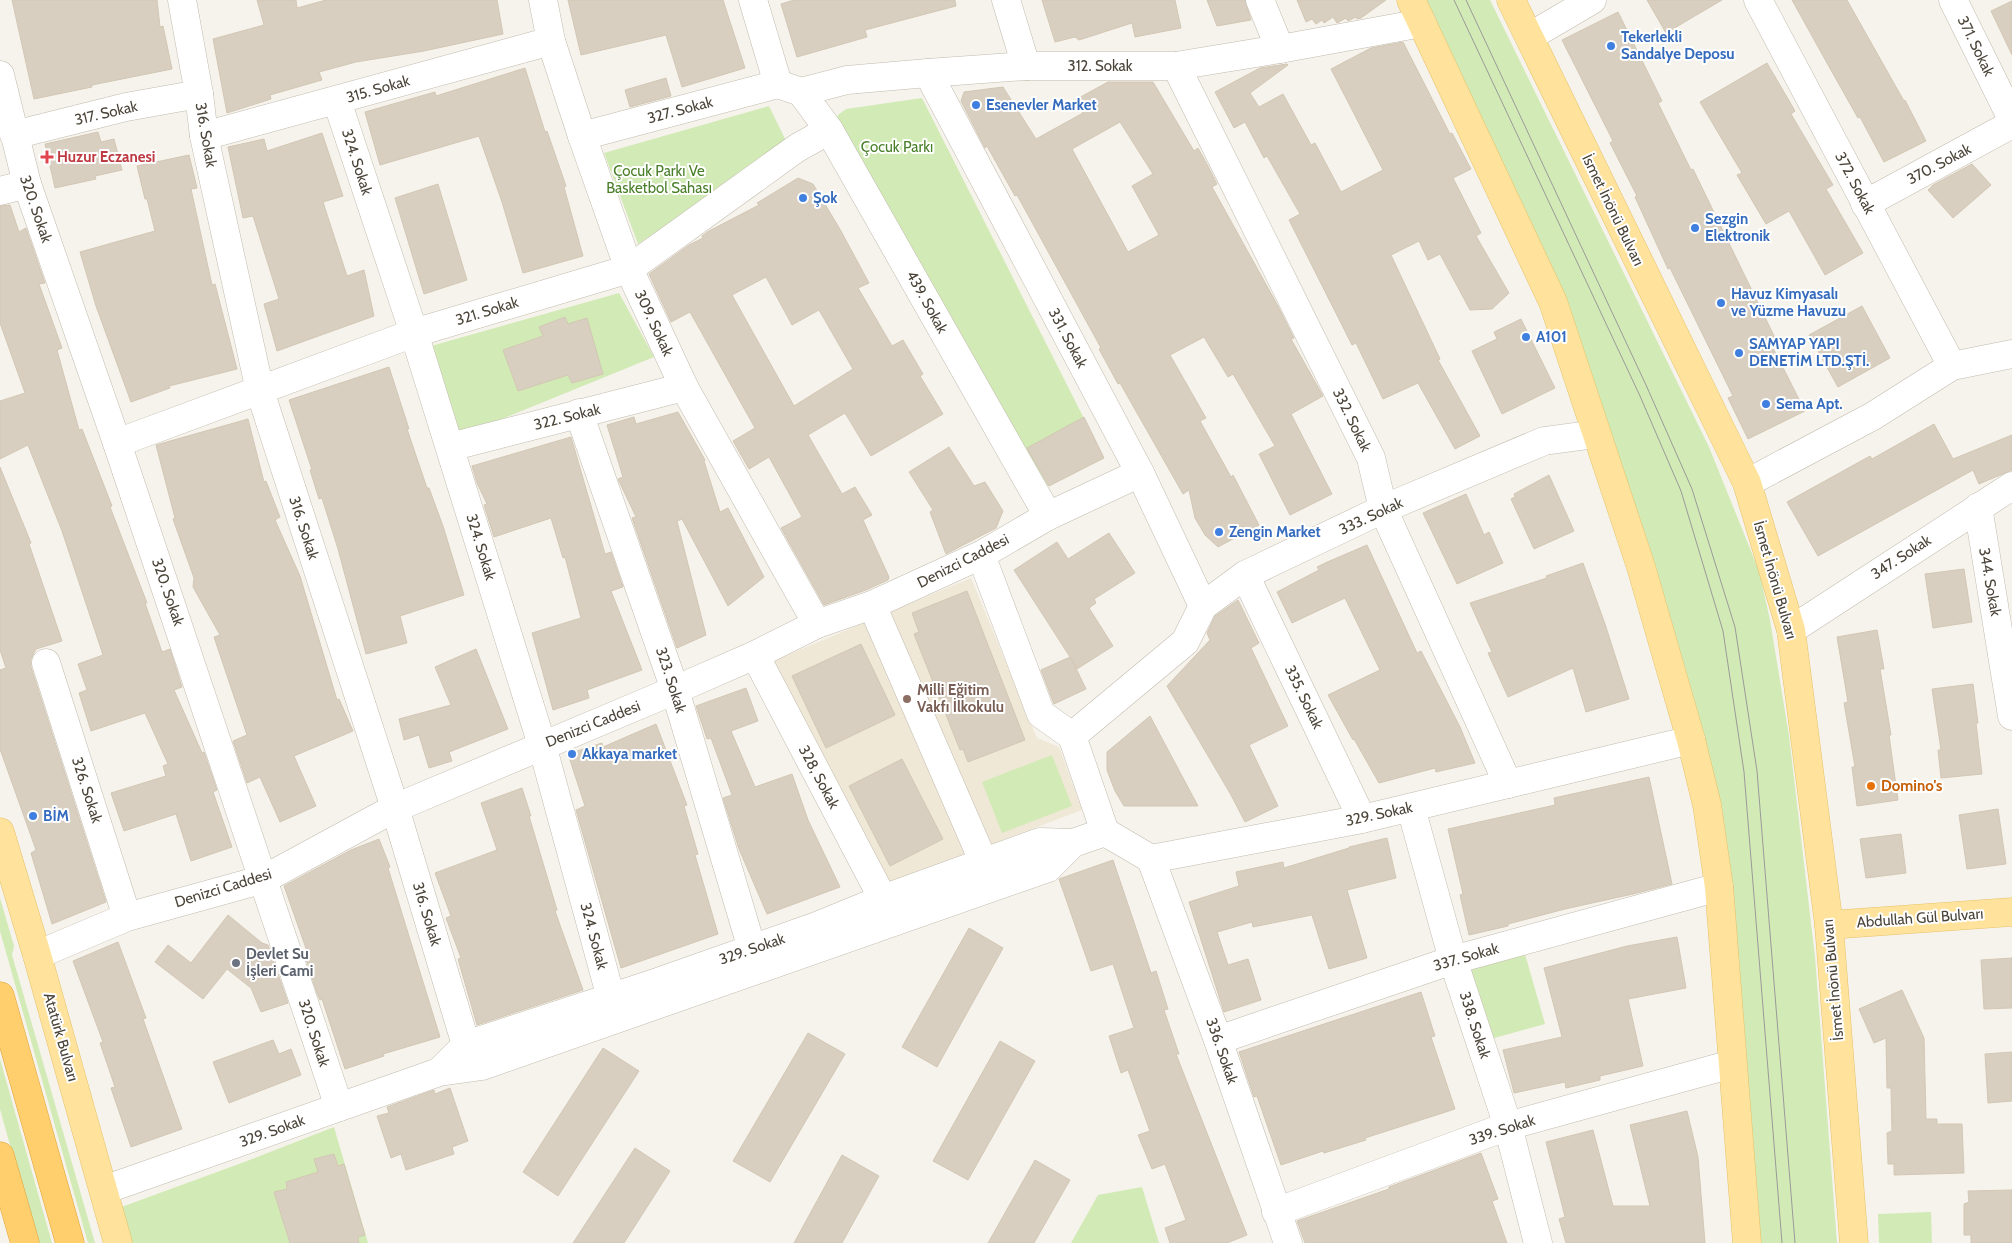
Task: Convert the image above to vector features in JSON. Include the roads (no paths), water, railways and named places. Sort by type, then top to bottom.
[{"type":"highway","points":[[0,996],[70,1243]]},
{"type":"highway","points":[[0,1156],[24,1243]]},
{"type":"main road","name":"İsmet İnönü Bulvarı","points":[[1511,0],[1747,484],[1791,630],[1829,924],[1854,1243]]},
{"type":"main road","points":[[1416,11],[1553,302],[1641,567],[1691,740],[1707,805],[1719,887],[1747,1243]]},
{"type":"main road","name":"Atatürk Bulvarı","points":[[0,832],[38,955],[118,1243]]},
{"type":"main road","name":"Abdullah Gül Bulvarı","points":[[1829,924],[2012,912]]},
{"type":"street","name":"316. Sokak","points":[[182,0],[199,94],[204,136],[260,391],[395,808],[466,1045]]},
{"type":"street","name":"309. Sokak","points":[[543,0],[551,41],[629,269],[684,387],[817,624]]},
{"type":"street","name":"439. Sokak","points":[[753,0],[790,88],[829,130],[1048,516]]},
{"type":"street","points":[[1006,0],[1026,66]]},
{"type":"street","points":[[1260,0],[1280,49]]},
{"type":"street","points":[[1529,37],[1592,0]]},
{"type":"street","name":"372. Sokak","points":[[1758,0],[1952,366]]},
{"type":"street","name":"371. Sokak","points":[[1953,0],[2012,119]]},
{"type":"street","name":"312. Sokak","points":[[790,88],[847,80],[1026,66],[1176,66],[1280,49],[1416,11]]},
{"type":"street","name":"315. Sokak","points":[[204,136],[551,41]]},
{"type":"street","name":"332. Sokak","points":[[1176,66],[1371,458],[1383,509],[1508,784]]},
{"type":"street","name":"331. Sokak","points":[[928,73],[1140,473],[1203,606]]},
{"type":"street","name":"320. Sokak","points":[[0,75],[27,184],[118,443],[339,1107]]},
{"type":"street","name":"327. Sokak","points":[[582,136],[790,88]]},
{"type":"street","name":"317. Sokak","points":[[14,136],[126,107],[199,94]]},
{"type":"street","name":"324. Sokak","points":[[337,101],[414,333],[542,745],[611,998]]},
{"type":"street","name":"370. Sokak","points":[[1865,204],[2012,124]]},
{"type":"street","name":"321. Sokak","points":[[118,443],[414,333],[629,269],[797,148],[829,130]]},
{"type":"street","points":[[0,190],[27,184]]},
{"type":"street","points":[[1747,484],[1873,416],[1952,366],[2012,354]]},
{"type":"street","name":"322. Sokak","points":[[450,447],[684,387]]},
{"type":"street","name":"323. Sokak","points":[[579,413],[676,690],[752,949]]},
{"type":"street","name":"333. Sokak","points":[[1072,736],[1185,642],[1203,606],[1245,575],[1383,509],[1544,441],[1596,434]]},
{"type":"street","name":"Denizci Caddesi","points":[[38,955],[127,916],[264,879],[395,808],[676,690],[755,655],[817,624],[872,605],[981,555],[1048,516],[1140,473]]},
{"type":"street","name":"347. Sokak","points":[[1791,630],[2012,486]]},
{"type":"street","name":"344. Sokak","points":[[1978,507],[2012,708]]},
{"type":"street","points":[[981,555],[1041,714],[1072,736],[1105,832],[1151,859]]},
{"type":"street","name":"335. Sokak","points":[[1245,575],[1362,819]]},
{"type":"street","points":[[872,605],[984,863]]},
{"type":"street","name":"328, Sokak","points":[[755,655],[883,899]]},
{"type":"street","name":"326. Sokak","points":[[46,663],[127,916]]},
{"type":"street","name":"329. Sokak","points":[[1151,859],[1362,819],[1691,740]]},
{"type":"street","name":"338. Sokak","points":[[1411,808],[1453,960],[1508,1126],[1538,1243]]},
{"type":"street","name":"329. Sokak","points":[[439,1072],[466,1045],[611,998],[752,949],[1040,842],[1073,843],[1105,832]]},
{"type":"street","name":"329. Sokak","points":[[104,1190],[439,1072],[482,1066],[1048,868],[1073,843]]},
{"type":"street","name":"336. Sokak","points":[[1151,859],[1218,1040],[1288,1243]]},
{"type":"street","name":"337. Sokak","points":[[1218,1040],[1453,960],[1719,887]]},
{"type":"street","name":"339. Sokak","points":[[1276,1212],[1508,1126],[1732,1064]]},
{"type":"tram line","points":[[1454,0],[1640,396],[1681,491],[1723,631],[1744,772],[1782,1243]]},
{"type":"tram line","points":[[1466,0],[1646,385],[1692,489],[1735,627],[1757,771],[1795,1243]]},
{"type":"place","name":"Tekerlekli Sandalye Deposu","points":[[1611,46]]},
{"type":"place","name":"Esenevler Market","points":[[976,105]]},
{"type":"place","name":"Huzur Eczanesi","points":[[47,157]]},
{"type":"place","name":"Şok","points":[[803,198]]},
{"type":"place","name":"Sezgin Elektronik","points":[[1695,228]]},
{"type":"place","name":"Havuz Kimyasalı ve Yüzme Havuzu","points":[[1721,303]]},
{"type":"place","name":"A101","points":[[1526,337]]},
{"type":"place","name":"SAMYAP YAPI DENETİM LTD.ŞTİ.","points":[[1739,353]]},
{"type":"place","name":"Sema Apt.","points":[[1766,404]]},
{"type":"place","name":"Zengin Market","points":[[1219,532]]},
{"type":"place","name":"Milli Eğitim Vakfı İlkokulu","points":[[907,699]]},
{"type":"place","name":"Akkaya market","points":[[572,754]]},
{"type":"place","name":"Domino's","points":[[1871,786]]},
{"type":"place","name":"BİM","points":[[33,816]]},
{"type":"place","name":"Devlet Su İşleri Cami","points":[[236,963]]},
{"type":"park label","name":"Çocuk Parkı","points":[[897,147]]},
{"type":"park label","name":"Çocuk Parkı Ve Basketbol Sahası","points":[[659,180]]}]
